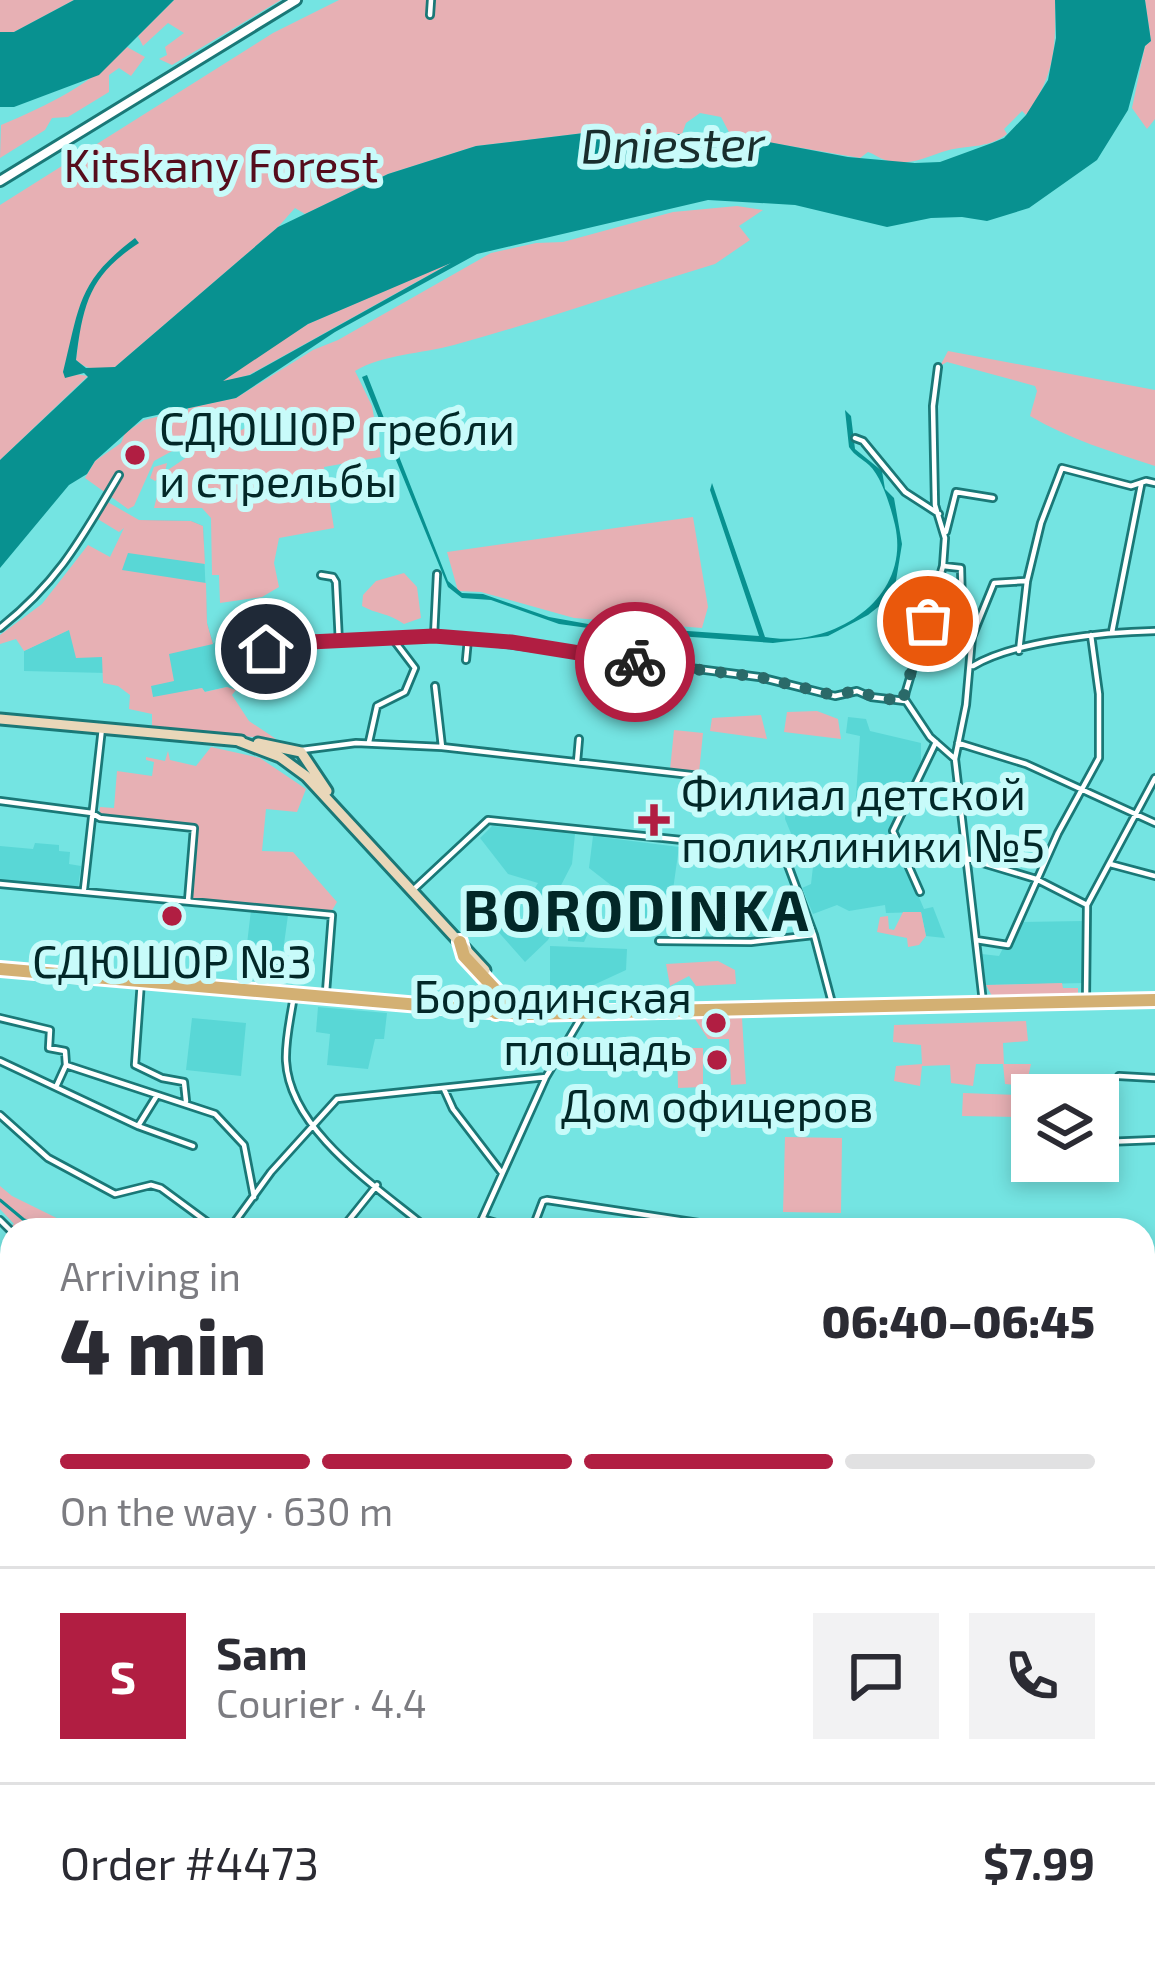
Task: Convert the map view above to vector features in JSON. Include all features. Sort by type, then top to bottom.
[{"type":"main road","points":[[0,719],[238,741],[286,751],[310,764],[333,801],[524,1014]]},
{"type":"main road","points":[[460,942],[464,956],[504,999],[506,1006],[496,1013]]},
{"type":"main road","points":[[0,969],[524,1014],[1155,1000]]},
{"type":"main road","points":[[508,995],[550,1014]]},
{"type":"street","points":[[0,181],[296,0]]},
{"type":"street","points":[[430,15],[431,0]]},
{"type":"street","points":[[938,367],[932,406],[935,505],[945,538]]},
{"type":"street","points":[[854,438],[863,440],[904,492],[939,514]]},
{"type":"street","points":[[1019,651],[1041,524],[1062,468],[1141,485]]},
{"type":"street","points":[[0,628],[45,590],[67,562],[118,476]]},
{"type":"street","points":[[1112,632],[1141,485],[1155,483]]},
{"type":"street","points":[[955,759],[936,742],[904,693],[943,566],[956,492],[993,498]]},
{"type":"street","points":[[943,566],[961,568],[962,608],[971,638],[955,759],[983,1003]]},
{"type":"street","points":[[434,636],[436,574]]},
{"type":"street","points":[[322,575],[336,582],[339,643]]},
{"type":"street","points":[[971,638],[994,583],[1028,581]]},
{"type":"street","points":[[970,671],[980,661],[1091,634],[1155,631]]},
{"type":"street","points":[[976,940],[1008,945],[1036,878],[1099,758],[1099,694],[1091,634]]},
{"type":"street","points":[[241,658],[301,643],[434,636],[759,677],[835,695],[857,691],[905,701]]},
{"type":"street","points":[[368,743],[380,702],[405,692],[415,668],[393,639]]},
{"type":"street","points":[[466,660],[468,639]]},
{"type":"street","points":[[435,686],[442,747]]},
{"type":"street","points":[[84,892],[102,728]]},
{"type":"street","points":[[574,761],[579,739]]},
{"type":"street","points":[[920,892],[893,831],[936,742]]},
{"type":"street","points":[[310,764],[329,746],[368,743],[700,776]]},
{"type":"street","points":[[958,743],[993,751],[1155,823]]},
{"type":"street","points":[[1086,999],[1087,905],[1155,778]]},
{"type":"street","points":[[0,801],[194,828],[188,902]]},
{"type":"street","points":[[413,890],[488,820],[769,849],[787,860],[834,1008]]},
{"type":"street","points":[[966,858],[1036,878],[1087,905]]},
{"type":"street","points":[[1110,864],[1155,876]]},
{"type":"street","points":[[0,884],[332,915],[326,998]]},
{"type":"street","points":[[659,940],[751,942],[814,935]]},
{"type":"street","points":[[141,982],[136,1065],[158,1077],[184,1082],[187,1103]]},
{"type":"street","points":[[294,995],[287,1066],[310,1125],[415,1218]]},
{"type":"street","points":[[484,1218],[546,1077],[584,1013]]},
{"type":"street","points":[[0,1018],[50,1030],[49,1048],[64,1051],[66,1065],[56,1088]]},
{"type":"street","points":[[0,1061],[138,1126],[193,1146]]},
{"type":"street","points":[[66,1065],[215,1114],[241,1140],[254,1197]]},
{"type":"street","points":[[1119,1076],[1155,1078]]},
{"type":"street","points":[[238,1218],[331,1102],[342,1097],[546,1077]]},
{"type":"street","points":[[444,1090],[503,1175]]},
{"type":"street","points":[[138,1126],[156,1096]]},
{"type":"street","points":[[0,1115],[36,1150],[116,1194],[151,1185],[202,1218]]},
{"type":"street","points":[[1119,1141],[1155,1140]]},
{"type":"street","points":[[350,1218],[376,1184]]},
{"type":"street","points":[[537,1218],[547,1200],[666,1218]]},
{"type":"shaded area","points":[[139,520],[191,521],[203,526],[207,623],[213,643],[224,640],[246,685],[153,698],[148,674],[24,671],[24,651],[106,612]]},
{"type":"shaded area","points":[[848,717],[866,719],[870,731],[921,743],[921,761],[891,831],[924,909],[933,907],[945,938],[926,936],[921,912],[886,913],[885,905],[849,911],[837,905],[813,914],[802,888],[811,884],[814,858],[812,853],[800,855],[785,819],[786,805],[855,812],[860,736],[846,733]]},
{"type":"shaded area","points":[[492,826],[575,834],[572,864],[557,893],[597,914],[584,942],[568,941],[569,920],[560,916],[548,940],[525,962],[494,927],[505,918],[519,931],[535,904],[529,898],[538,883],[508,874],[480,838]]},
{"type":"shaded area","points":[[593,836],[679,847],[670,911],[651,924],[613,921],[616,889],[589,868]]},
{"type":"shaded area","points":[[35,843],[59,845],[59,851],[70,852],[69,864],[81,866],[78,889],[0,881],[0,846],[33,849]]},
{"type":"shaded area","points":[[251,910],[288,915],[281,966],[245,961]]},
{"type":"shaded area","points":[[1084,921],[1083,983],[986,985],[982,954],[999,956],[1021,922]]},
{"type":"shaded area","points":[[550,946],[627,949],[626,970],[587,988],[550,991]]},
{"type":"shaded area","points":[[318,1007],[387,1013],[384,1039],[375,1039],[368,1069],[327,1065],[330,1034],[316,1032]]},
{"type":"shaded area","points":[[192,1018],[246,1023],[241,1076],[186,1070]]},
{"type":"green space","points":[[0,0],[74,0],[14,32],[0,32]]},
{"type":"green space","points":[[174,0],[281,0],[172,65],[159,59],[167,55],[165,47],[184,33],[168,23],[143,46],[138,36]]},
{"type":"green space","name":"Kitskany Forest","points":[[339,0],[1055,0],[1055,33],[1043,87],[1026,115],[1022,111],[1004,129],[1007,134],[915,161],[892,162],[868,152],[860,158],[731,136],[721,117],[700,113],[686,123],[682,134],[624,138],[592,133],[584,125],[584,133],[476,146],[388,174],[305,214],[295,208],[115,367],[94,369],[76,360],[79,336],[63,372],[88,376],[0,460],[0,205],[273,33]]},
{"type":"green space","points":[[1145,0],[1155,0],[1155,119],[1147,129],[1132,108],[1145,46],[1151,41]]},
{"type":"green space","points":[[127,47],[145,57],[131,76],[119,68],[109,75],[109,92],[68,117],[52,118],[45,130],[0,158],[1,125],[68,92]]},
{"type":"green space","points":[[737,206],[763,210],[739,226],[750,240],[715,264],[487,336],[355,371],[372,406],[381,457],[324,467],[334,528],[279,538],[274,563],[279,587],[262,597],[220,603],[219,575],[212,575],[211,518],[202,508],[154,508],[162,476],[155,481],[150,478],[154,467],[167,463],[165,472],[192,449],[219,442],[260,420],[245,418],[205,433],[154,461],[134,506],[128,509],[85,478],[95,461],[144,420],[176,412],[188,420],[188,408],[236,398],[313,350],[491,253],[563,242],[673,212]]},
{"type":"green space","points":[[456,260],[249,375],[223,382],[223,377],[308,324]]},
{"type":"green space","points":[[948,351],[1155,390],[1155,466],[1075,438],[1030,416],[1035,386],[947,362],[940,366]]},
{"type":"green space","points":[[106,501],[139,520],[191,521],[203,526],[205,564],[128,553],[122,570],[206,583],[213,644],[169,654],[174,681],[151,686],[153,697],[202,688],[205,692],[236,690],[232,695],[249,721],[276,739],[152,728],[152,714],[129,709],[130,695],[103,683],[102,657],[76,658],[69,630],[24,651],[16,639],[0,644],[0,635],[42,604],[88,545],[110,557],[124,528],[119,532],[96,518]]},
{"type":"green space","points":[[693,517],[708,607],[702,628],[574,618],[481,592],[458,591],[447,552]]},
{"type":"green space","points":[[404,573],[417,587],[421,618],[404,624],[362,606],[363,595],[376,581]]},
{"type":"green space","points":[[817,711],[838,719],[841,739],[784,732],[787,712]]},
{"type":"green space","points":[[761,715],[767,739],[710,731],[712,718]]},
{"type":"green space","points":[[674,730],[703,733],[699,773],[670,770]]},
{"type":"green space","points":[[211,747],[260,758],[306,789],[297,812],[266,809],[262,851],[293,852],[337,902],[331,912],[191,899],[196,826],[99,816],[100,807],[114,808],[117,771],[152,776],[154,762],[146,757],[165,761],[168,751],[170,760],[196,766]]},
{"type":"green space","points":[[903,912],[921,912],[926,936],[919,945],[908,947],[907,938],[877,932],[880,917],[888,916],[889,929],[894,930]]},
{"type":"green space","points":[[718,961],[735,970],[736,984],[696,986],[689,976],[670,986],[666,964]]},
{"type":"green space","points":[[1062,983],[1063,988],[1078,988],[1078,995],[992,996],[986,985]]},
{"type":"green space","points":[[742,1018],[746,1084],[731,1085],[729,1039],[708,1039],[695,1019]]},
{"type":"green space","points":[[1026,1021],[1028,1041],[1003,1043],[1004,1064],[1031,1064],[1029,1074],[1011,1074],[1011,1085],[1005,1084],[1003,1064],[976,1064],[973,1086],[951,1083],[950,1065],[922,1066],[920,1086],[894,1081],[896,1066],[922,1064],[921,1045],[893,1042],[894,1025]]},
{"type":"green space","points":[[677,1048],[703,1048],[703,1087],[678,1088]]},
{"type":"green space","points":[[963,1093],[1011,1095],[1011,1117],[962,1116]]},
{"type":"green space","points":[[785,1137],[842,1138],[841,1213],[783,1212]]},
{"type":"green space","points":[[0,1186],[57,1218],[8,1218],[0,1209]]},
{"type":"water","points":[[74,0],[174,0],[99,75],[14,107],[0,107],[0,32],[14,32]]},
{"type":"water","name":"Dniester","points":[[1055,0],[1145,0],[1151,41],[1145,46],[1128,110],[1097,160],[1029,208],[987,221],[931,218],[887,227],[795,205],[708,200],[477,254],[335,332],[236,398],[143,418],[87,474],[69,485],[0,568],[0,460],[88,377],[84,373],[65,378],[63,372],[78,312],[91,282],[135,238],[139,243],[109,267],[86,306],[76,360],[86,368],[115,367],[278,227],[388,174],[476,146],[584,133],[624,138],[693,133],[848,157],[940,162],[1004,138],[1026,115],[1048,80],[1056,38]],"holes":[[[451,263],[250,375],[223,381],[308,324]]]},
{"type":"water","points":[[367,375],[448,581],[462,593],[483,594],[549,617],[588,624],[759,636],[710,490],[712,483],[765,637],[790,639],[840,627],[879,597],[897,552],[885,493],[874,470],[849,447],[845,410],[851,416],[855,449],[882,471],[885,489],[894,498],[902,544],[895,587],[868,615],[828,636],[773,643],[559,624],[491,600],[462,598],[448,587],[362,377]]},
{"type":"waterway","points":[[0,1200],[22,1218]]},
{"type":"way so far","points":[[635,662],[759,677],[833,695],[857,691],[905,701],[928,621]]},
{"type":"place","name":"СДЮШОР гребли и стрельбы","points":[[135,455]]},
{"type":"place","name":"Филиал детской поликлиники №5","points":[[654,820]]},
{"type":"place","name":"СДЮШОР №3","points":[[172,916]]},
{"type":"place","name":"Бородинская площадь","points":[[716,1023]]},
{"type":"place","name":"Дом офицеров","points":[[717,1060]]},
{"type":"district","name":"BORODINKA","points":[[637,911]]},
{"type":"route","points":[[266,649],[434,636],[511,642],[635,662]]}]
